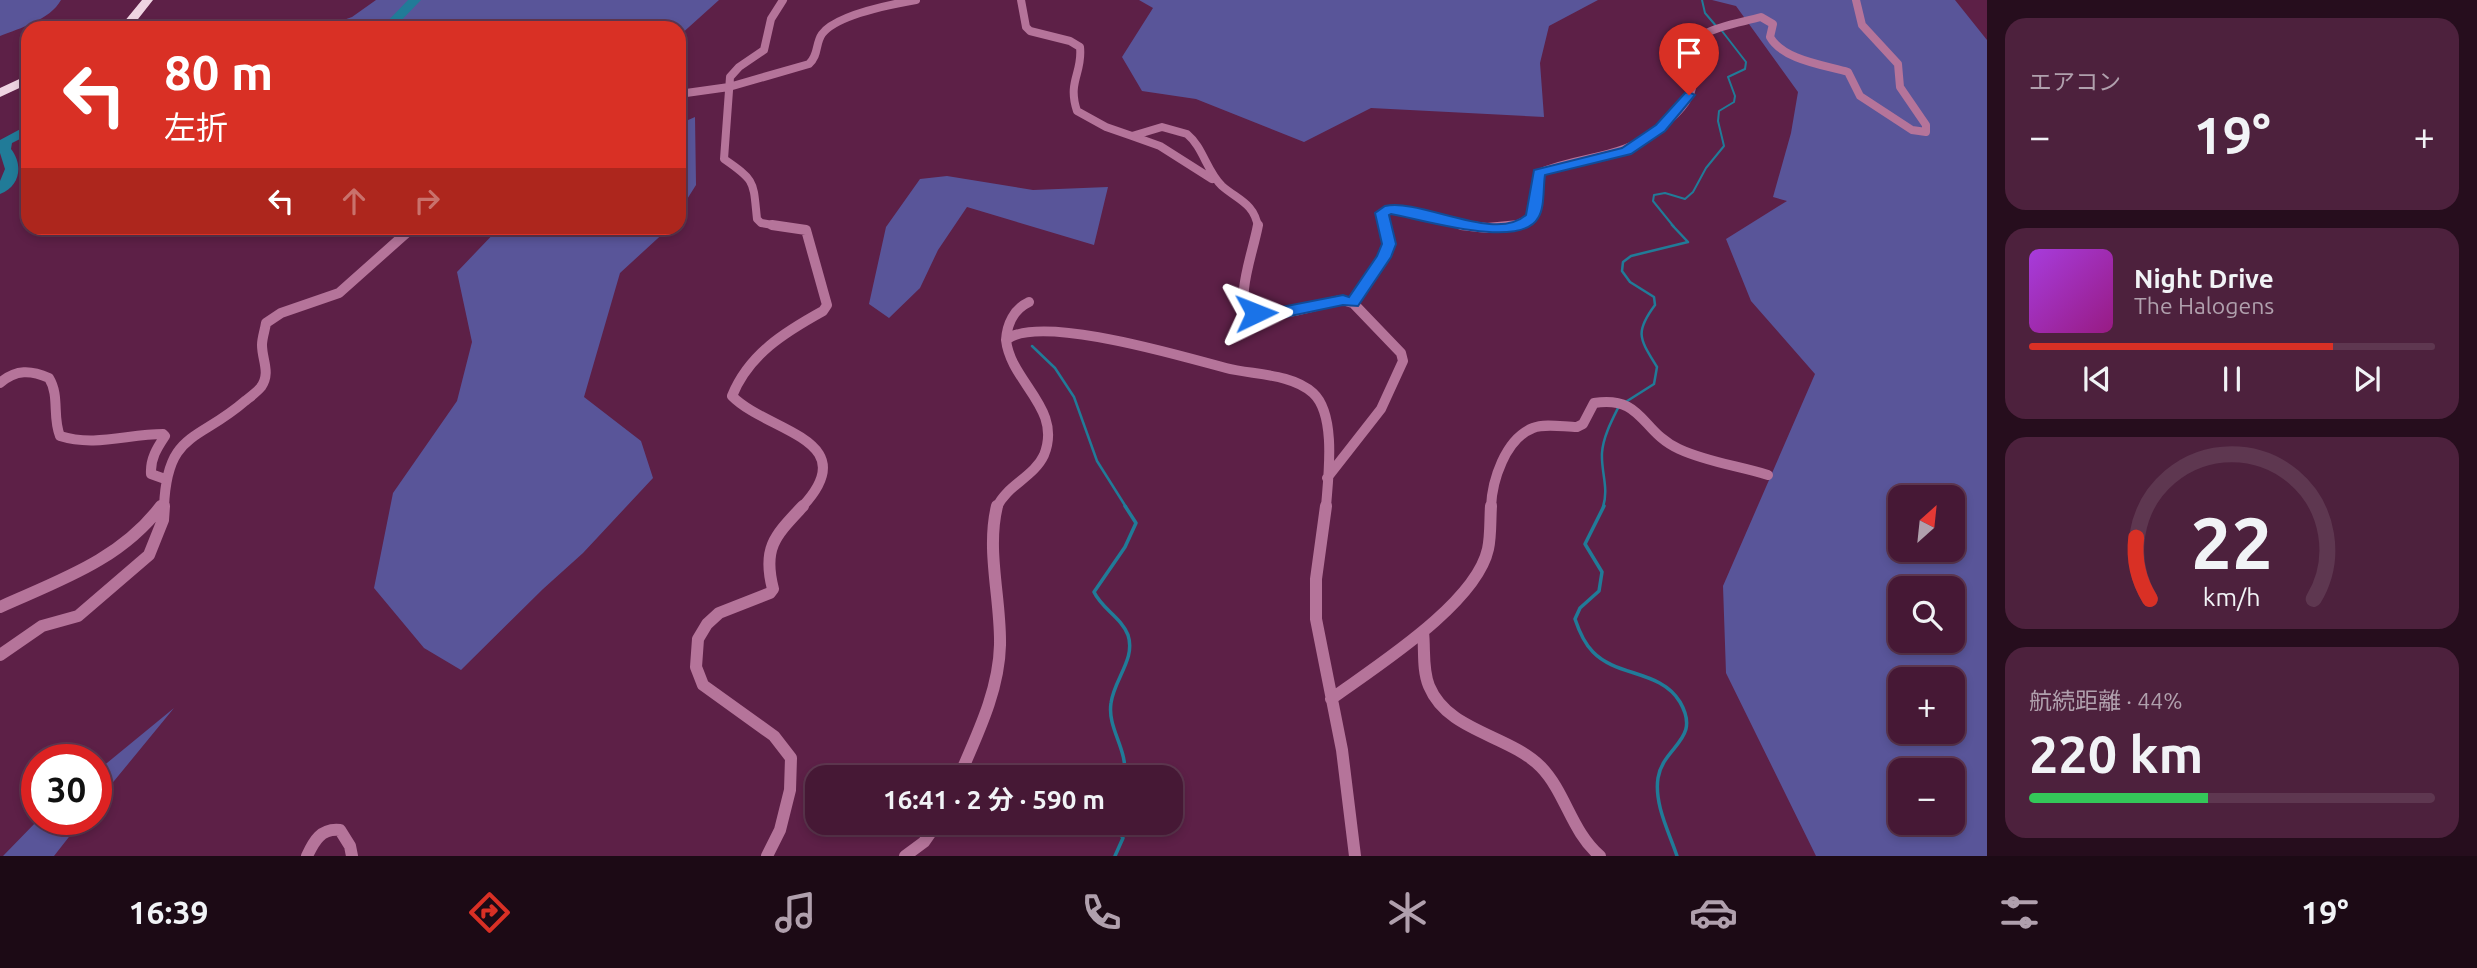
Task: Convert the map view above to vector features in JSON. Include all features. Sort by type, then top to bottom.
[{"type":"main road","points":[[131,21],[148,0]]},
{"type":"main road","points":[[0,93],[21,82]]},
{"type":"street","points":[[767,856],[780,830],[790,790],[790,758],[774,736],[703,685],[696,667],[698,639],[707,624],[719,613],[770,593],[773,589],[767,576],[772,540],[818,487],[823,472],[816,448],[804,435],[774,425],[736,403],[732,396],[735,387],[776,337],[823,311],[827,305],[806,230],[761,223],[757,219],[753,183],[747,175],[724,159],[729,87],[733,73],[764,50],[770,23],[777,6],[783,0]]},
{"type":"street","points":[[686,93],[729,87],[809,64],[817,56],[821,35],[829,27],[875,9],[916,0]]},
{"type":"street","points":[[1021,0],[1026,27],[1030,31],[1070,41],[1080,47],[1082,58],[1071,83],[1077,111],[1106,127],[1160,146],[1244,200],[1254,211],[1258,225],[1243,292],[1243,301],[1247,307],[1266,316],[1343,300],[1353,303],[1401,354],[1403,361],[1381,410],[1327,478]]},
{"type":"street","points":[[1353,303],[1384,257],[1389,244],[1381,213],[1389,209],[1399,209],[1490,228],[1510,229],[1527,222],[1533,217],[1539,173],[1626,151],[1661,128],[1691,91],[1692,52],[1698,37],[1703,34],[1761,18],[1770,20],[1773,24],[1769,34],[1770,41],[1777,47],[1790,54],[1848,72],[1860,96],[1912,130],[1926,132],[1926,125],[1900,87],[1898,64],[1862,25],[1856,0]]},
{"type":"street","points":[[1132,136],[1162,127],[1187,134],[1199,148],[1203,160],[1221,185]]},
{"type":"street","points":[[0,655],[42,626],[78,616],[149,555],[163,520],[165,479],[171,462],[187,441],[236,409],[261,387],[267,374],[262,345],[266,323],[281,313],[339,293],[404,235]]},
{"type":"street","points":[[964,765],[995,687],[1000,646],[995,533],[997,506],[1007,492],[1042,462],[1048,432],[1043,406],[1006,355],[1007,328],[1020,306],[1029,302]]},
{"type":"street","points":[[1006,340],[1015,333],[1035,332],[1114,339],[1179,352],[1227,368],[1285,381],[1313,393],[1320,402],[1328,430],[1327,478],[1316,583],[1318,642],[1340,737],[1355,856]]},
{"type":"street","points":[[0,383],[9,374],[25,370],[49,377],[56,397],[56,429],[60,436],[67,439],[93,442],[163,434],[165,436],[149,467],[150,474],[165,479]]},
{"type":"street","points":[[1331,699],[1423,632],[1470,584],[1488,550],[1492,486],[1507,453],[1524,433],[1535,427],[1577,427],[1583,424],[1594,403],[1610,399],[1628,403],[1656,435],[1671,445],[1768,475]]},
{"type":"street","points":[[0,607],[93,564],[120,548],[152,521],[162,506]]},
{"type":"street","points":[[1423,632],[1429,687],[1451,715],[1527,755],[1541,766],[1559,792],[1572,823],[1590,849],[1600,856]]},
{"type":"street","points":[[307,856],[315,839],[330,829],[340,830],[350,846],[352,856]]},
{"type":"street","points":[[905,856],[912,854],[931,835]]},
{"type":"shaded area","points":[[0,0],[61,0],[42,18],[21,21],[21,28],[0,36]]},
{"type":"shaded area","points":[[376,0],[719,0],[686,30],[686,21],[341,21],[352,17]]},
{"type":"shaded area","points":[[1139,0],[1598,0],[1549,26],[1540,63],[1544,117],[1371,108],[1304,142],[1196,99],[1142,91],[1122,57],[1153,8]]},
{"type":"shaded area","points":[[1712,0],[1955,0],[1987,40],[1987,856],[1816,856],[1726,673],[1723,586],[1815,374],[1751,301],[1726,239],[1787,201],[1773,197],[1791,133],[1798,92],[1736,6]]},
{"type":"shaded area","points":[[695,117],[696,185],[686,201],[686,121]]},
{"type":"shaded area","points":[[947,176],[1033,190],[1108,187],[1094,245],[967,207],[938,250],[920,288],[889,318],[869,304],[886,227],[920,179]]},
{"type":"shaded area","points":[[492,235],[661,235],[620,273],[584,397],[641,441],[653,478],[583,553],[461,670],[424,648],[374,588],[393,493],[457,401],[472,342],[457,272]]},
{"type":"shaded area","points":[[174,708],[112,784],[112,759]]},
{"type":"shaded area","points":[[23,835],[70,835],[54,856],[3,856]]},
{"type":"waterway","points":[[394,21],[415,0]]},
{"type":"waterway","points":[[1702,0],[1705,13],[1717,27]]},
{"type":"waterway","points":[[1674,227],[1653,201],[1654,195],[1665,193],[1685,199],[1693,192],[1706,168],[1724,146],[1718,121],[1719,111],[1734,102],[1735,96],[1728,77],[1745,69],[1746,62],[1722,31]]},
{"type":"waterway","points":[[0,189],[9,180],[12,169],[11,159],[4,149],[6,141],[21,133]]},
{"type":"waterway","points":[[1624,403],[1654,384],[1657,367],[1642,336],[1644,323],[1655,305],[1654,297],[1630,282],[1622,271],[1623,262],[1631,256],[1688,242],[1672,225]]},
{"type":"waterway","points":[[1032,346],[1055,368],[1074,397],[1097,461],[1126,507]]},
{"type":"waterway","points":[[1603,507],[1603,447],[1619,406]]},
{"type":"waterway","points":[[1125,506],[1136,523],[1125,547],[1094,592],[1125,629],[1130,644],[1127,661],[1111,703],[1112,722],[1125,765]]},
{"type":"waterway","points":[[1604,506],[1585,544],[1602,572],[1599,591],[1580,608],[1575,619],[1582,637],[1593,652],[1614,666],[1662,684],[1680,702],[1686,715],[1684,734],[1661,767],[1657,788],[1663,818],[1677,856]]},
{"type":"waterway","points":[[1115,856],[1123,838],[1121,835]]},
{"type":"route","points":[[1256,313],[1266,316],[1343,300],[1353,303],[1384,257],[1389,244],[1381,213],[1389,209],[1490,228],[1510,229],[1527,222],[1533,217],[1539,173],[1546,169],[1626,151],[1661,128],[1689,95]]}]
